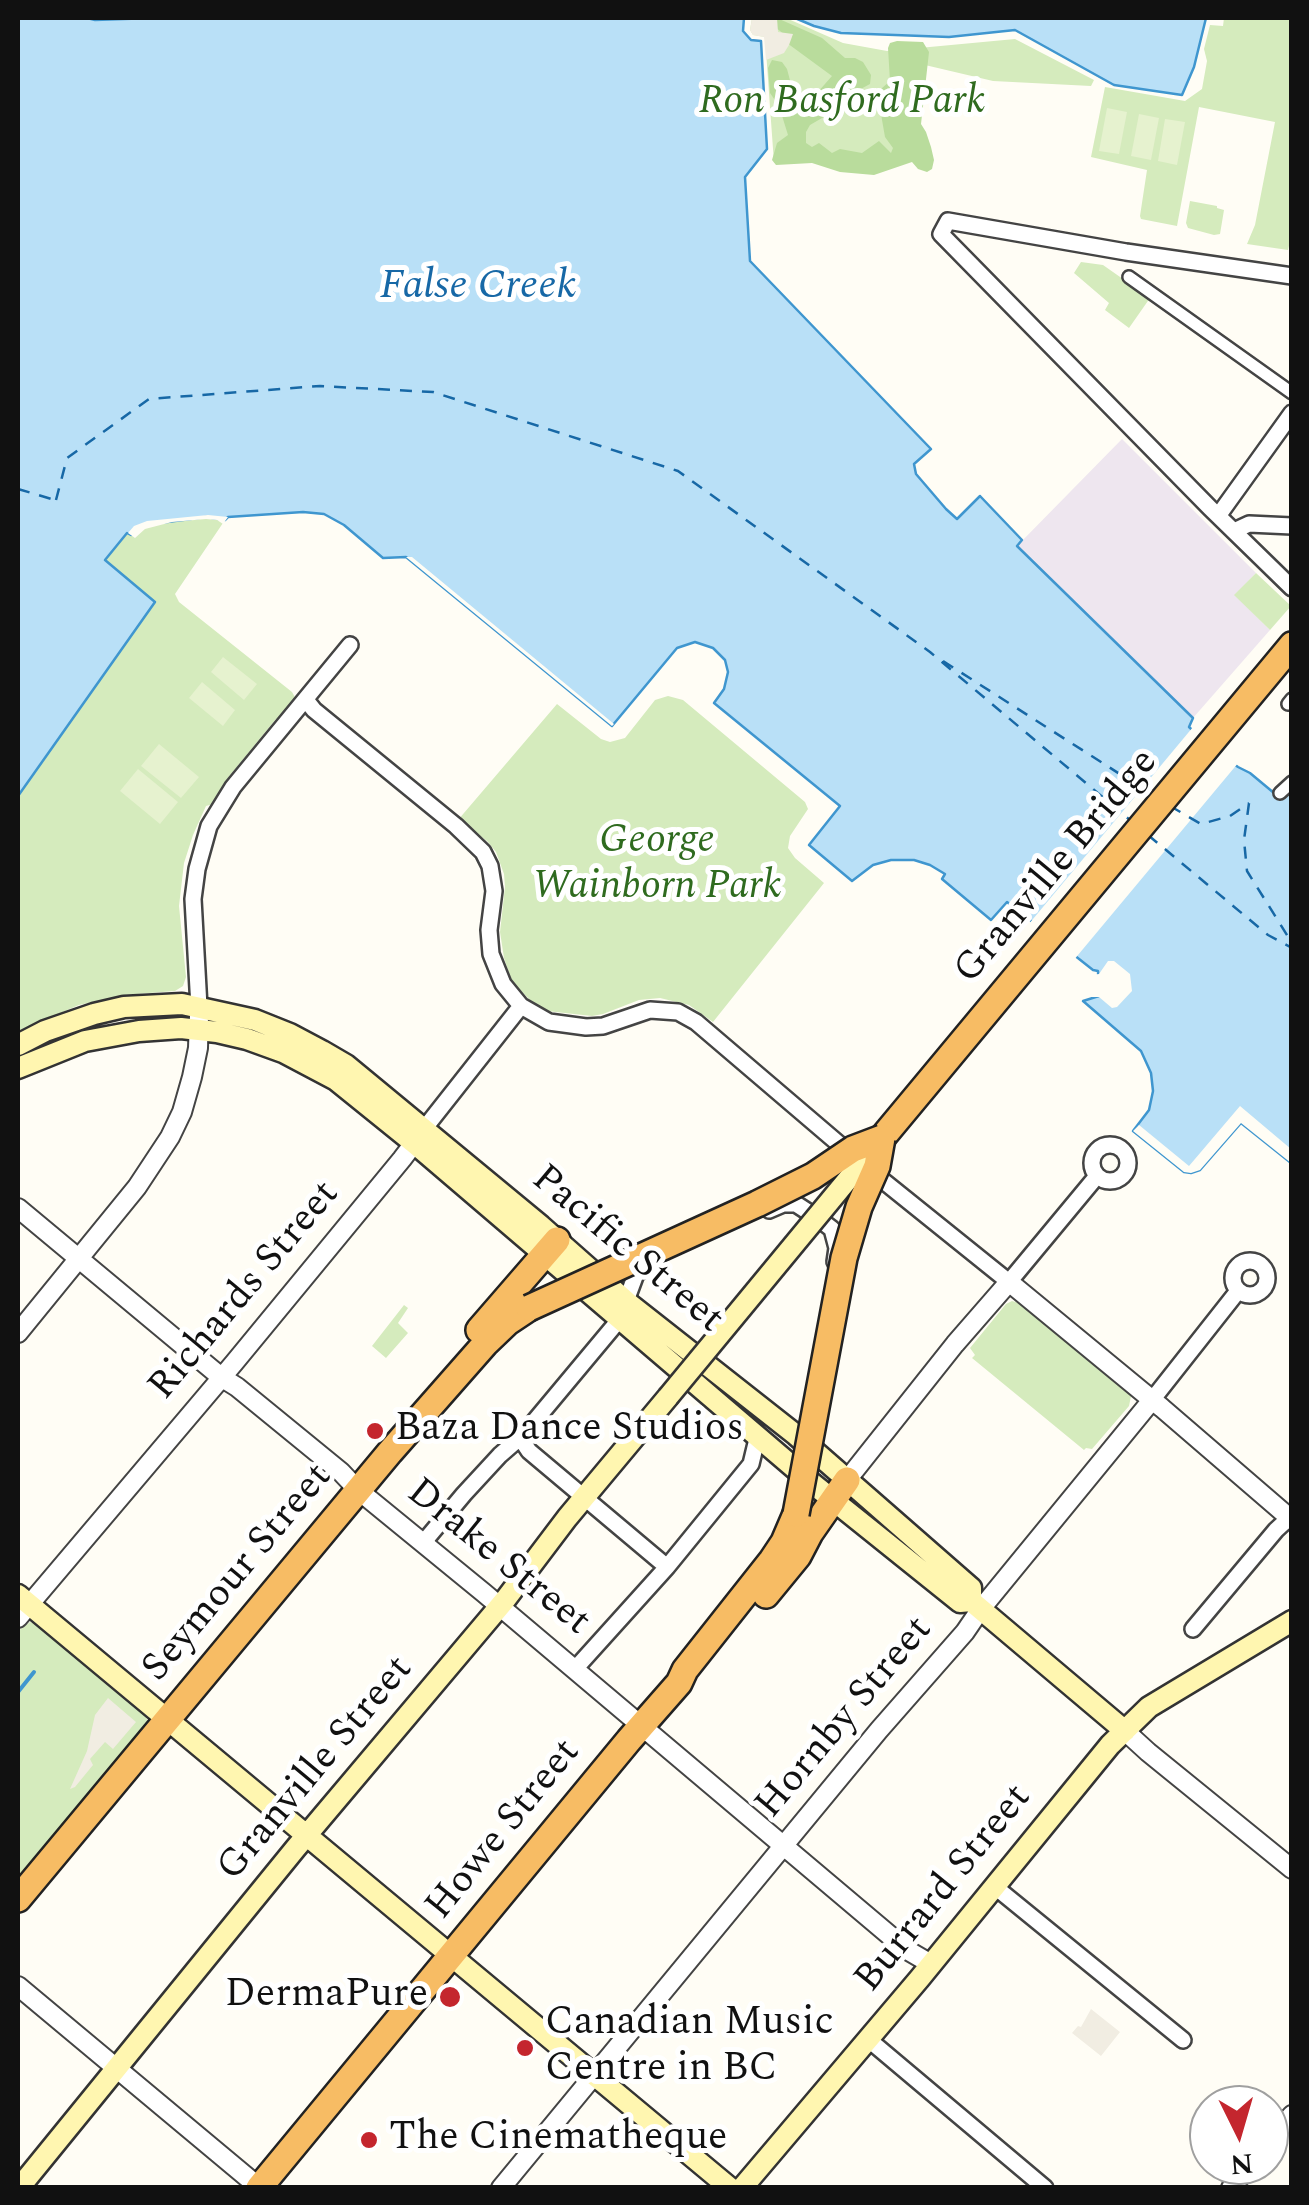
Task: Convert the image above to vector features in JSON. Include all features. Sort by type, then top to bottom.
[{"type":"highway","name":"Granville Bridge","points":[[528,1308],[757,1204],[813,1176],[853,1149],[882,1138],[1292,645]]},
{"type":"highway","name":"Granville Bridge","points":[[796,1514],[844,1258],[859,1207],[877,1166],[882,1138]]},
{"type":"highway","points":[[390,1452],[390,1431],[551,1247]]},
{"type":"highway","name":"Seymour Street","points":[[18,1899],[390,1452],[484,1344],[528,1308]]},
{"type":"highway","points":[[680,1683],[694,1678],[722,1648],[798,1556],[840,1490]]},
{"type":"highway","name":"Howe Street","points":[[259,2187],[680,1683],[684,1670],[772,1560],[796,1514]]},
{"type":"main road","name":"Pacific Street","points":[[18,1045],[68,1022],[124,1007],[182,1004],[256,1020],[322,1051],[346,1065],[419,1136],[551,1247],[756,1435],[840,1490]]},
{"type":"main road","name":"Pacific Street","points":[[18,1068],[108,1035],[199,1030],[247,1039],[310,1065],[419,1136]]},
{"type":"main road","name":"Granville Bridge","points":[[668,1398],[882,1138]]},
{"type":"main road","name":"Pacific Street","points":[[623,1311],[703,1360],[796,1435],[840,1490],[960,1602],[976,1605],[1125,1731]]},
{"type":"main road","name":"Granville Street","points":[[19,2188],[668,1398]]},
{"type":"main road","points":[[21,1605],[167,1718],[730,2188]]},
{"type":"main road","name":"Burrard Street","points":[[742,2188],[1125,1731],[1149,1707],[1292,1621]]},
{"type":"street","points":[[1292,276],[948,220],[941,234],[1292,588]]},
{"type":"street","points":[[1129,277],[1292,393]]},
{"type":"street","points":[[1218,516],[1292,413]]},
{"type":"street","points":[[1234,531],[1249,524],[1292,526]]},
{"type":"street","points":[[18,1333],[136,1187],[170,1138],[189,1090],[197,1053],[199,1007],[192,914],[204,840],[214,814],[232,786],[350,645]]},
{"type":"street","points":[[306,700],[483,852],[492,873],[494,892],[489,930],[491,954],[503,984],[521,1006],[549,1022],[586,1028],[650,1010],[678,1012],[696,1022],[1290,1519],[1194,1628]]},
{"type":"street","points":[[1280,793],[1292,782]]},
{"type":"street","name":"Richards Street","points":[[21,1605],[221,1378],[521,1006]]},
{"type":"street","points":[[703,1360],[965,1044]]},
{"type":"street","points":[[840,1490],[955,1344],[1097,1176]]},
{"type":"street","points":[[426,1545],[428,1537],[464,1494],[524,1435],[623,1311],[636,1274],[647,1265],[783,1204],[796,1204],[819,1219],[832,1230],[838,1248],[809,1416],[796,1435]]},
{"type":"street","name":"Drake Street","points":[[18,1208],[221,1378],[341,1472],[907,1950],[931,1964]]},
{"type":"street","name":"Hornby Street","points":[[500,2188],[879,1730],[965,1632],[976,1605],[1152,1400],[1238,1291]]},
{"type":"street","points":[[524,1435],[529,1450],[668,1567]]},
{"type":"street","points":[[575,1669],[668,1567],[751,1464],[756,1435]]},
{"type":"street","name":"Pacific Street","points":[[1125,1731],[1292,1869]]},
{"type":"street","points":[[994,1886],[1183,2040]]},
{"type":"street","points":[[18,1986],[259,2187]]},
{"type":"street","points":[[868,2040],[1045,2188]]},
{"type":"shaded area","points":[[752,18],[777,18],[778,32],[793,34],[784,53],[766,60],[764,37],[753,35],[750,30]]},
{"type":"shaded area","points":[[1122,439],[1256,573],[1235,595],[1270,630],[1193,718],[1017,546]]},
{"type":"shaded area","points":[[108,1698],[136,1722],[113,1749],[105,1742],[90,1759],[93,1765],[70,1789],[87,1751],[95,1715]]},
{"type":"shaded area","points":[[1091,2009],[1120,2032],[1101,2056],[1072,2033],[1081,2027]]},
{"type":"green space","name":"Ron Basford Park","points":[[752,18],[786,18],[843,43],[887,51],[1015,39],[1094,80],[1091,86],[993,81],[925,65],[896,159],[774,163],[765,37],[753,35]]},
{"type":"green space","points":[[777,18],[822,38],[845,58],[863,62],[871,75],[870,84],[844,98],[834,111],[810,125],[806,132],[806,143],[812,147],[819,143],[832,153],[840,149],[862,153],[879,141],[891,153],[893,148],[885,137],[878,97],[890,81],[888,48],[897,41],[923,42],[929,52],[921,124],[931,147],[932,169],[918,169],[912,162],[874,175],[840,172],[812,163],[776,165],[772,160],[777,143],[788,135],[779,106],[770,93],[768,68],[772,60],[782,62],[787,69],[799,106],[832,76],[787,43],[785,35],[775,27]]},
{"type":"green space","points":[[1224,18],[1291,18],[1292,233],[1288,250],[1247,244],[1255,225],[1275,122],[1199,107],[1177,226],[1141,219],[1147,170],[1091,157],[1105,87],[1185,101],[1202,89],[1210,25],[1223,26]]},
{"type":"green space","points":[[1107,108],[1127,112],[1119,154],[1099,151]]},
{"type":"green space","points":[[1139,114],[1159,118],[1151,160],[1131,156]]},
{"type":"green space","points":[[1165,119],[1185,122],[1177,165],[1158,161]]},
{"type":"green space","points":[[1190,201],[1224,210],[1220,234],[1188,228]]},
{"type":"green space","points":[[1081,262],[1103,265],[1150,298],[1129,328],[1105,310],[1109,303],[1074,273]]},
{"type":"green space","points":[[206,517],[225,520],[175,594],[179,602],[296,699],[227,779],[213,804],[206,806],[193,835],[184,863],[179,906],[186,977],[183,986],[175,991],[124,995],[79,1005],[18,1031],[18,797],[154,602],[105,560],[128,533],[143,525]]},
{"type":"green space","points":[[1256,573],[1291,606],[1270,630],[1234,595]]},
{"type":"green space","points":[[223,657],[257,684],[244,700],[211,672]]},
{"type":"green space","points":[[202,682],[235,710],[223,726],[189,698]]},
{"type":"green space","name":"George Wainborn Park","points":[[668,696],[683,700],[805,802],[808,809],[790,836],[788,848],[824,883],[713,1022],[689,1005],[660,998],[639,1000],[592,1016],[547,1011],[512,982],[504,958],[500,932],[505,887],[496,852],[458,820],[557,704],[610,742],[625,738],[655,700]]},
{"type":"green space","points":[[159,744],[199,777],[181,798],[141,766]]},
{"type":"green space","points":[[138,769],[178,802],[160,824],[120,791]]},
{"type":"green space","points":[[1012,1301],[1131,1396],[1129,1406],[1092,1449],[1084,1450],[972,1358],[975,1355],[970,1348]]},
{"type":"green space","points":[[404,1305],[408,1308],[398,1323],[408,1333],[386,1358],[372,1346]]},
{"type":"green space","points":[[30,1622],[145,1715],[148,1722],[18,1881],[18,1631]]},
{"type":"water","name":"False Creek","points":[[18,18],[744,18],[743,31],[751,40],[761,41],[767,149],[745,177],[750,261],[931,449],[914,464],[916,474],[946,509],[957,519],[980,496],[1022,540],[1017,546],[1193,718],[1189,727],[1208,745],[1280,798],[1291,788],[1291,1163],[1241,1123],[1200,1170],[1184,1172],[1133,1131],[1149,1110],[1151,1073],[1141,1051],[1083,1001],[1099,996],[1098,971],[1007,902],[991,920],[942,879],[945,874],[930,865],[891,860],[873,865],[852,881],[809,845],[840,806],[714,703],[724,689],[728,672],[725,660],[713,648],[695,642],[677,648],[612,726],[406,557],[383,558],[344,525],[324,514],[303,512],[225,520],[206,517],[144,525],[131,535],[127,533],[105,560],[155,602],[18,796]]},
{"type":"water","points":[[795,18],[1206,18],[1194,67],[1182,95],[1114,85],[1015,30],[949,37],[841,33]]},
{"type":"pier","points":[[228,517],[223,524],[206,519],[172,522],[145,529],[135,538],[128,533],[147,521]]},
{"type":"pier","points":[[406,557],[412,557],[614,724],[612,726]]},
{"type":"pier","points":[[1198,721],[1195,726],[1239,762],[1073,961],[1028,925]]},
{"type":"pier","points":[[1108,961],[1114,961],[1130,974],[1132,991],[1112,1008],[1099,997],[1089,997],[1089,992],[1094,992],[1091,975],[1099,974]]},
{"type":"pier","points":[[1240,1106],[1291,1149],[1291,1163],[1241,1123],[1200,1170],[1184,1172],[1133,1131],[1139,1125],[1189,1166]]},
{"type":"waterway","points":[[18,1692],[34,1672]]},
{"type":"ferry route","points":[[56,500],[67,458],[149,399],[320,386],[433,392],[678,471],[930,652],[1130,820]]},
{"type":"ferry route","points":[[18,489],[55,500]]},
{"type":"ferry route","points":[[943,661],[1151,794]]},
{"type":"ferry route","points":[[1249,803],[1244,840],[1247,871],[1292,943]]},
{"type":"ferry route","points":[[1170,806],[1201,824],[1230,816],[1249,803]]},
{"type":"ferry route","points":[[1148,835],[1268,935],[1292,948]]},
{"type":"place","name":"Baza Dance Studios","points":[[375,1431]]},
{"type":"place","name":"DermaPure","points":[[450,1997]]},
{"type":"place","name":"Canadian Music Centre in BC","points":[[525,2048]]},
{"type":"place","name":"The Cinematheque","points":[[369,2140]]}]
